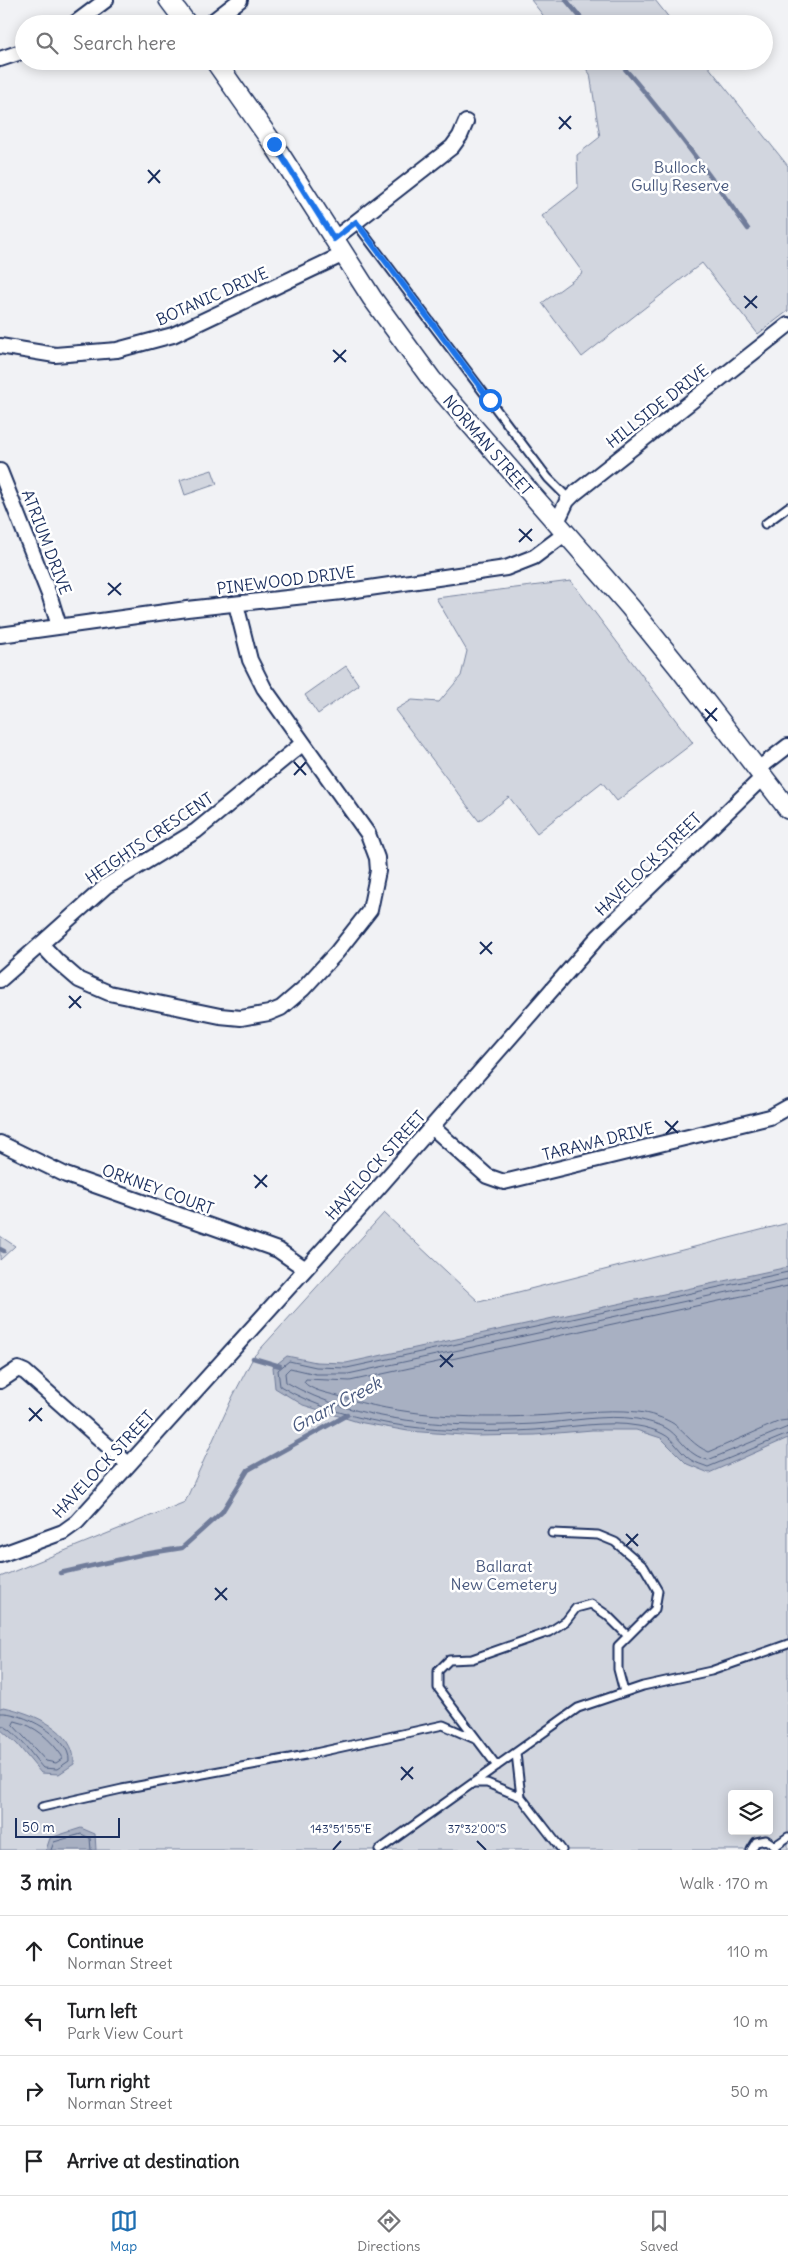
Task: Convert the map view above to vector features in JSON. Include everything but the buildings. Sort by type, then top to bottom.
[{"type":"street","points":[[86,15],[106,0]]},
{"type":"street","points":[[169,0],[180,15]]},
{"type":"street","points":[[221,15],[240,0]]},
{"type":"street","points":[[0,59],[15,54]]},
{"type":"street","name":"NORMAN STREET","points":[[221,70],[274,144],[372,298],[432,380],[674,661],[788,809]]},
{"type":"street","name":"BOTANIC DRIVE","points":[[0,346],[55,354],[117,350],[173,336],[339,246],[356,222],[452,147],[460,136],[466,122]]},
{"type":"street","name":"HILLSIDE DRIVE","points":[[561,528],[569,499],[788,324]]},
{"type":"street","name":"ATRIUM DRIVE","points":[[0,471],[43,577],[59,626]]},
{"type":"street","name":"PINEWOOD DRIVE","points":[[0,635],[59,626],[342,592],[513,566],[534,556],[561,528]]},
{"type":"street","points":[[41,944],[79,980],[101,991],[241,1018],[269,1013],[294,998],[364,920],[374,899],[378,871],[377,858],[368,834],[302,744],[256,674],[250,660],[236,604]]},
{"type":"street","name":"HEIGHTS CRESCENT","points":[[0,980],[106,886],[196,831],[302,744]]},
{"type":"street","name":"HAVELOCK STREET","points":[[0,1555],[70,1528],[432,1127],[598,937],[788,746]]},
{"type":"street","name":"TARAWA DRIVE","points":[[432,1127],[492,1180],[504,1182],[770,1117],[788,1107]]},
{"type":"street","name":"ORKNEY COURT","points":[[0,1143],[43,1166],[66,1175],[278,1250],[304,1268]]},
{"type":"street","points":[[0,1381],[18,1368],[22,1370],[128,1464]]},
{"type":"lane","name":"NORMAN STREET","points":[[356,222],[548,478],[569,499]]},
{"type":"lane","points":[[766,524],[788,508]]},
{"type":"lane","points":[[552,1533],[598,1535],[615,1542],[644,1567],[658,1590],[655,1609],[618,1646],[618,1669],[624,1692]]},
{"type":"lane","points":[[497,1766],[438,1688],[438,1671],[449,1660],[472,1659],[549,1632],[566,1621],[576,1608],[591,1604],[607,1615],[627,1635]]},
{"type":"lane","points":[[380,1850],[578,1708],[643,1686],[711,1671],[788,1644]]},
{"type":"lane","points":[[42,1807],[122,1789],[306,1755],[443,1725],[475,1738]]},
{"type":"lane","points":[[516,1753],[521,1797]]},
{"type":"lane","points":[[473,1784],[488,1783],[521,1797],[562,1850]]},
{"type":"lane","points":[[751,1850],[756,1842],[766,1840],[775,1848],[788,1837]]},
{"type":"green space","points":[[531,0],[655,0],[667,15],[543,15]]},
{"type":"green space","name":"Bullock Gully Reserve","points":[[587,70],[711,70],[788,166],[788,311],[758,334],[702,263],[582,357],[542,303],[583,273],[542,216],[578,188],[577,155],[600,137],[590,74]]},
{"type":"green space","points":[[212,470],[217,484],[185,495],[180,480]]},
{"type":"green space","points":[[571,581],[693,743],[617,801],[602,782],[537,833],[509,797],[479,821],[395,710],[412,700],[439,702],[461,676],[467,651],[436,598]]},
{"type":"green space","points":[[346,666],[359,685],[318,714],[305,695]]},
{"type":"green space","name":"Ballarat New Cemetery","points":[[384,1213],[479,1302],[788,1223],[788,1850],[0,1850],[0,1577],[185,1502],[233,1396],[254,1356]]},
{"type":"green space","points":[[0,1236],[15,1246],[0,1260]]},
{"type":"water","points":[[788,1267],[788,1438],[709,1473],[687,1464],[661,1438],[636,1430],[592,1430],[535,1435],[476,1436],[408,1431],[358,1422],[303,1405],[275,1388],[273,1367],[287,1356],[316,1362],[346,1363]]},
{"type":"water","points":[[4,1707],[39,1719],[60,1733],[68,1742],[73,1752],[74,1764],[59,1774],[41,1773],[17,1744],[0,1729],[0,1708]]},
{"type":"water","points":[[81,1828],[95,1834],[96,1850],[46,1850],[50,1838]]},
{"type":"waterway","points":[[566,0],[578,15]]},
{"type":"waterway","points":[[626,70],[685,143],[748,229]]},
{"type":"waterway","points":[[0,1249],[4,1251]]},
{"type":"waterway","points":[[253,1358],[280,1366]]},
{"type":"waterway","name":"Gnarr Creek","points":[[60,1573],[144,1554],[182,1548],[222,1512],[248,1470],[347,1415]]},
{"type":"route","points":[[274,144],[334,239],[356,222],[490,400]]}]
